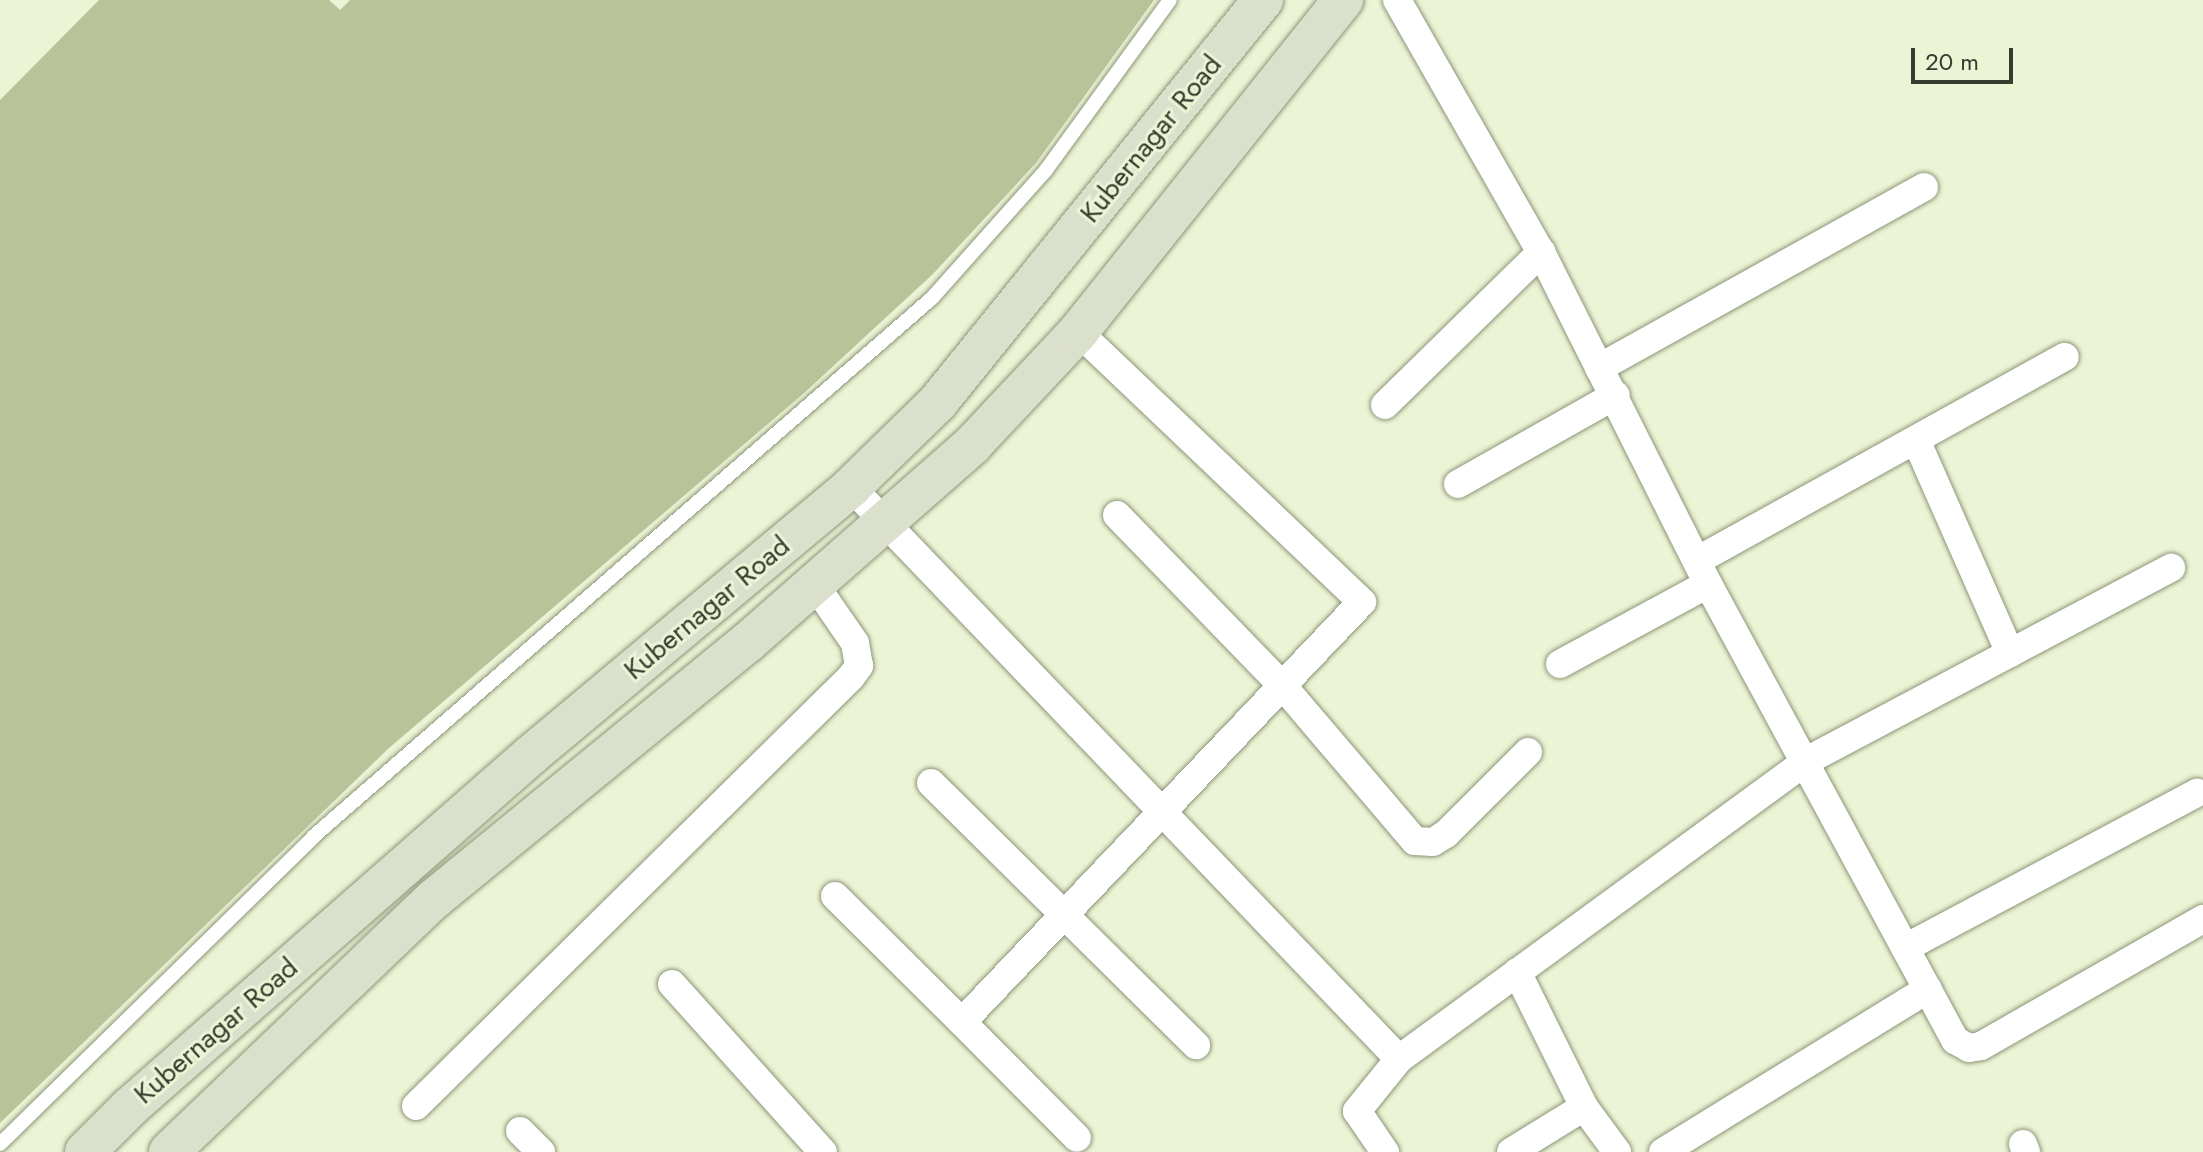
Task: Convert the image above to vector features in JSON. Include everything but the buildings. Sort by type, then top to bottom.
[{"type":"street","name":"Kubernagar Road","points":[[85,1152],[130,1107],[531,755],[851,487],[938,402],[1263,0]]},
{"type":"street","name":"Kubernagar Road","points":[[178,1149],[434,899],[815,585],[972,445],[1078,332],[1343,0]]},
{"type":"street","points":[[1397,0],[1541,252],[1704,572],[1808,760],[1955,1040],[1969,1048],[1981,1046],[2203,919]]},
{"type":"street","points":[[1599,368],[1924,187]]},
{"type":"street","points":[[1385,405],[1541,252]]},
{"type":"street","points":[[962,1022],[1362,602],[1078,332]]},
{"type":"street","points":[[1560,664],[1916,440],[2065,357]]},
{"type":"street","points":[[1458,484],[1616,395]]},
{"type":"street","points":[[1916,440],[2010,653]]},
{"type":"street","points":[[851,487],[1399,1059]]},
{"type":"street","points":[[1117,515],[1282,685],[1402,828],[1424,844],[1446,834],[1528,752]]},
{"type":"street","points":[[1385,1152],[1357,1111],[1399,1059],[1808,760],[2171,568]]},
{"type":"street","points":[[416,1106],[851,677],[859,666],[855,643],[815,585]]},
{"type":"street","points":[[931,783],[1196,1045]]},
{"type":"street","points":[[1905,948],[2197,793]]},
{"type":"street","points":[[835,896],[1077,1138]]},
{"type":"street","points":[[1517,972],[1584,1107],[1617,1152]]},
{"type":"street","points":[[672,984],[823,1152]]},
{"type":"street","points":[[1663,1152],[1928,989]]},
{"type":"street","points":[[130,1107],[178,1149]]},
{"type":"street","points":[[1511,1152],[1584,1107]]},
{"type":"street","points":[[520,1131],[541,1152]]},
{"type":"lane","points":[[0,1144],[314,836],[932,298],[1046,170],[1170,0]]},
{"type":"green space","points":[[99,0],[329,0],[340,10],[350,0],[1154,0],[1036,163],[933,274],[803,394],[389,748],[0,1123],[0,100]]}]
